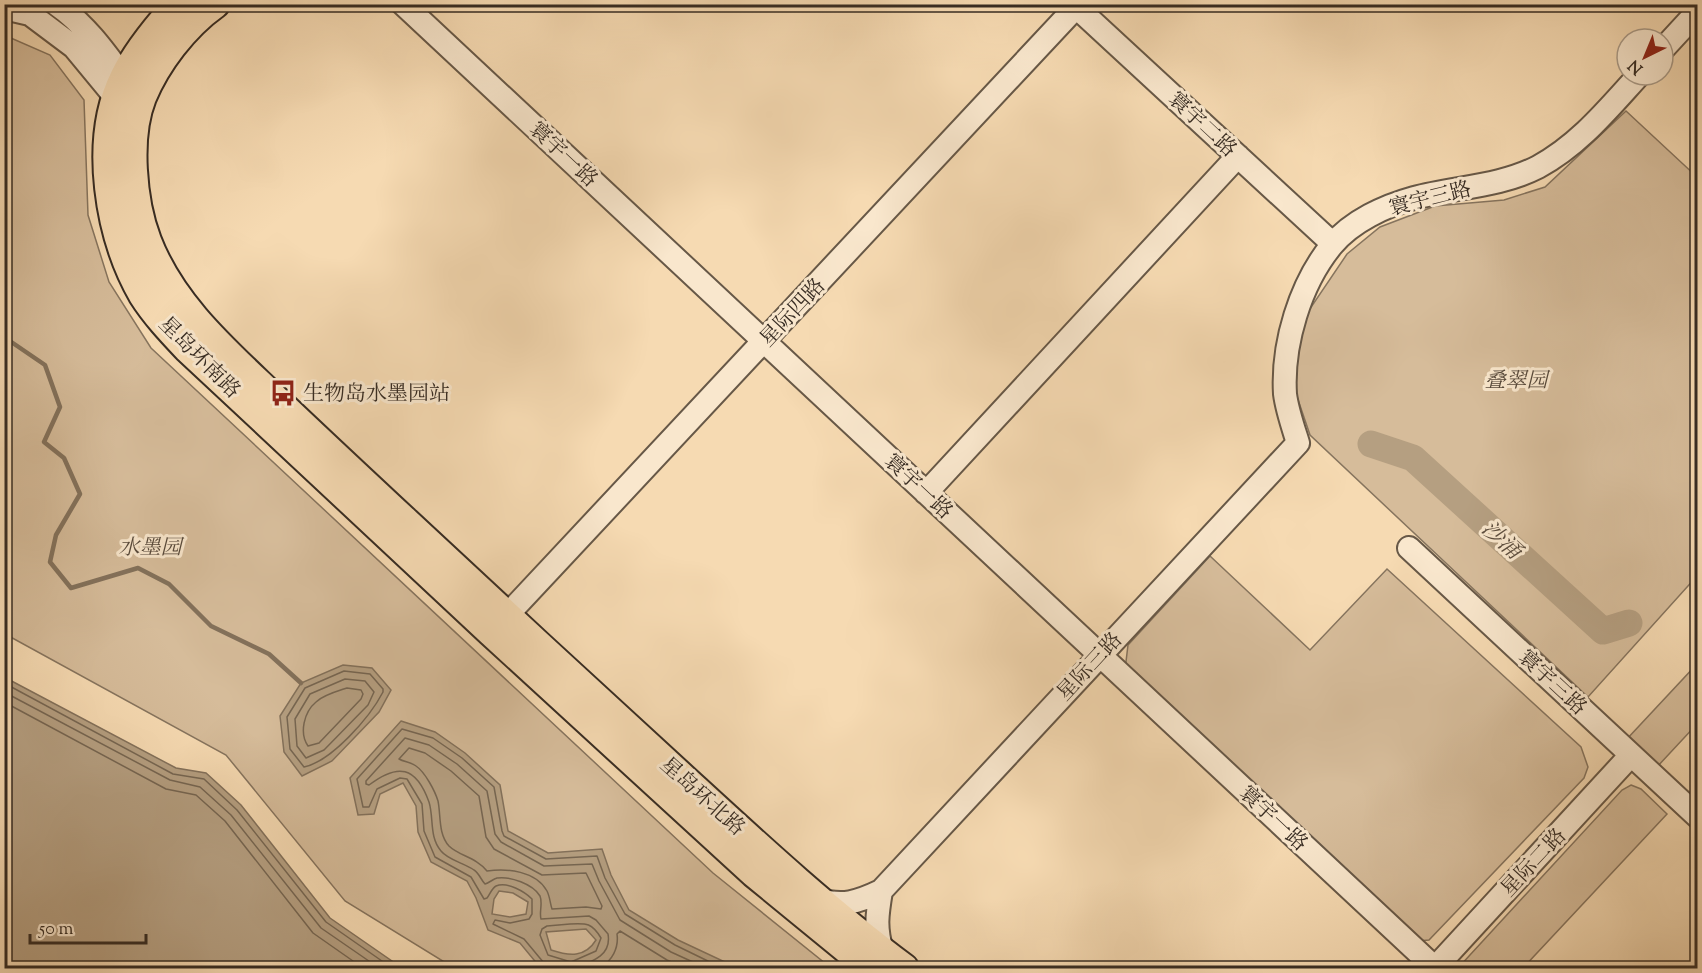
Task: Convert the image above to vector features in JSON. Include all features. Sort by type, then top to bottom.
[{"type":"main road","name":"星岛环南路","points":[[178,4],[159,25],[129,98],[108,139],[112,216],[132,274],[144,297],[187,348],[499,624]]},
{"type":"main road","name":"星岛环南路","points":[[129,98],[153,75],[169,52],[215,4]]},
{"type":"main road","name":"星岛环北路","points":[[499,624],[817,900],[876,960]]},
{"type":"main road","name":"星岛环北路","points":[[499,624],[754,873],[876,960],[904,969]]},
{"type":"street","points":[[56,4],[73,16],[90,33],[129,98]]},
{"type":"street","name":"寰宇一路","points":[[403,4],[1435,968]]},
{"type":"street","name":"星际四路","points":[[499,624],[1075,6]]},
{"type":"street","name":"寰宇二路","points":[[1075,6],[1333,244]]},
{"type":"street","points":[[4,8],[30,14],[74,47],[129,98]]},
{"type":"street","points":[[1675,36],[1698,11]]},
{"type":"street","name":"寰宇三路","points":[[1298,443],[1286,397],[1284,368],[1288,339],[1294,317],[1305,292],[1318,265],[1333,244],[1355,225],[1384,208],[1416,197],[1471,188],[1537,168],[1578,140],[1628,87]]},
{"type":"street","points":[[926,493],[1238,156]]},
{"type":"street","name":"星际三路","points":[[817,900],[846,904],[881,891],[1099,654],[1298,443]]},
{"type":"street","name":"寰宇三路","points":[[1409,548],[1698,817]]},
{"type":"street","name":"星际二路","points":[[1435,968],[1631,755]]},
{"type":"street","points":[[876,960],[876,916],[881,891]]},
{"type":"green space","name":"水墨园","points":[[4,35],[50,55],[84,100],[88,215],[109,282],[151,348],[713,873],[831,968],[454,968],[345,901],[226,755],[5,634]]},
{"type":"green space","name":"叠翠园","points":[[1626,111],[1697,177],[1697,576],[1588,697],[1310,435],[1291,379],[1303,319],[1347,254],[1380,227],[1435,206],[1504,200],[1545,187]]},
{"type":"green space","points":[[1210,556],[1310,650],[1387,569],[1581,747],[1588,767],[1584,778],[1429,940],[1418,941],[1125,670],[1128,645]]},
{"type":"green space","points":[[1697,664],[1697,724],[1656,768],[1626,740]]},
{"type":"green space","points":[[1631,785],[1641,789],[1667,814],[1523,968],[1458,968],[1622,790]]},
{"type":"water","points":[[343,665],[372,668],[391,690],[379,712],[332,761],[302,776],[284,752],[280,716],[301,683]]},
{"type":"water","points":[[4,677],[176,768],[206,773],[241,805],[330,918],[402,968],[5,968]]},
{"type":"water","points":[[401,721],[435,732],[465,753],[500,785],[508,831],[548,853],[602,849],[611,875],[629,910],[678,940],[725,962],[720,968],[545,968],[539,966],[520,943],[488,930],[467,881],[431,862],[418,832],[416,806],[403,783],[380,794],[374,814],[358,815],[350,778]],"holes":[[[499,891],[513,893],[528,902],[526,914],[510,917],[492,914],[494,899]],[[586,929],[596,940],[587,950],[576,954],[564,954],[551,950],[546,932]]]},
{"type":"waterway","points":[[4,337],[45,365],[60,407],[44,442],[64,458],[80,494],[56,535],[50,562],[71,588],[138,568],[169,584],[211,626],[269,654],[301,683]]},
{"type":"waterway","name":"沙涌","points":[[1371,444],[1413,458],[1603,631],[1629,623]]},
{"type":"place","name":"生物岛水墨园站","points":[[283,393]]}]
